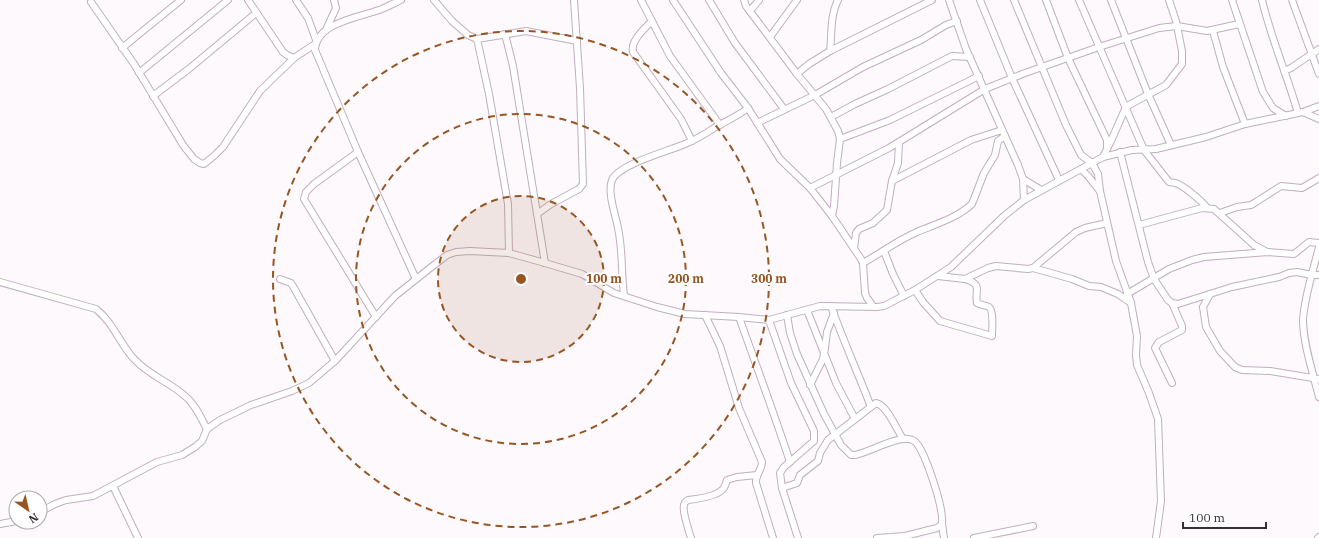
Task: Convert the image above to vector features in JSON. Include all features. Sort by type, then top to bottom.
[{"type":"street","points":[[122,48],[181,0]]},
{"type":"street","points":[[139,72],[228,0]]},
{"type":"street","points":[[248,0],[283,52],[287,56],[294,58]]},
{"type":"street","points":[[296,0],[308,18],[316,42],[317,56],[358,152],[416,279]]},
{"type":"street","points":[[91,2],[139,72],[183,145],[194,158],[200,163],[204,164],[227,142],[260,91],[294,58],[316,42],[326,30],[336,8],[334,0]]},
{"type":"street","points":[[326,30],[340,22],[381,9],[402,0]]},
{"type":"street","points":[[434,0],[452,21],[468,35],[477,39],[526,31],[577,41]]},
{"type":"street","points":[[537,214],[551,204],[578,189],[583,184],[580,88],[574,0]]},
{"type":"street","points":[[641,0],[670,56],[720,125]]},
{"type":"street","points":[[673,0],[721,73],[748,108],[780,160],[810,188],[854,248],[863,263],[865,293],[873,306]]},
{"type":"street","points":[[709,0],[735,43],[784,109]]},
{"type":"street","points":[[744,0],[750,11],[796,74],[826,109],[838,131],[840,139],[832,216]]},
{"type":"street","points":[[750,11],[759,0]]},
{"type":"street","points":[[770,37],[797,0]]},
{"type":"street","points":[[830,51],[832,18],[838,0]]},
{"type":"street","points":[[796,74],[830,51],[932,0]]},
{"type":"street","points":[[949,0],[970,57],[1018,165],[1023,179],[1024,200]]},
{"type":"street","points":[[980,0],[1012,78],[1059,180]]},
{"type":"street","points":[[1014,0],[1066,125],[1081,155],[1092,163],[1098,174],[1100,191],[1116,260],[1131,303],[1137,336],[1137,365],[1149,393],[1158,420],[1161,501],[1156,538]]},
{"type":"street","points":[[1046,0],[1068,58],[1104,133],[1107,150]]},
{"type":"street","points":[[1079,0],[1144,150],[1169,182],[1180,185],[1204,203],[1207,208]]},
{"type":"street","points":[[1112,0],[1148,94],[1171,145]]},
{"type":"street","points":[[1103,157],[1125,109],[1166,84],[1182,64],[1182,51],[1177,26],[1169,0]]},
{"type":"street","points":[[1232,0],[1263,92],[1273,108],[1286,116]]},
{"type":"street","points":[[1262,0],[1268,26],[1301,112],[1319,119]]},
{"type":"street","points":[[1292,0],[1319,74]]},
{"type":"street","points":[[153,96],[190,68],[256,13]]},
{"type":"street","points":[[652,21],[640,34],[633,47],[633,52],[681,119],[692,141]]},
{"type":"street","points":[[757,123],[815,95],[863,67],[921,40],[946,25],[957,22]]},
{"type":"street","points":[[810,188],[865,161],[985,90],[1012,78],[1127,37],[1159,28],[1177,26],[1214,31],[1240,24]]},
{"type":"street","points":[[1214,31],[1223,67],[1245,124]]},
{"type":"street","points":[[505,34],[513,66],[545,263]]},
{"type":"street","points":[[477,39],[489,94],[508,204],[509,253]]},
{"type":"street","points":[[1284,71],[1319,49]]},
{"type":"street","points":[[831,117],[952,56],[970,57]]},
{"type":"street","points":[[840,139],[890,120],[979,76]]},
{"type":"street","points":[[48,508],[66,500],[93,496],[157,462],[182,455],[202,441],[207,429],[234,412],[292,391],[309,383],[335,361],[395,296],[451,253],[470,251],[509,253],[582,274],[608,289],[685,314],[769,320],[820,306],[884,306],[916,290],[951,267],[1004,216],[1024,200],[1103,157],[1120,152],[1156,150],[1206,137],[1245,124],[1286,116],[1319,106]]},
{"type":"street","points":[[624,295],[622,284],[622,249],[612,204],[612,180],[620,171],[692,141],[748,108]]},
{"type":"street","points":[[892,181],[971,140],[1003,133]]},
{"type":"street","points":[[863,263],[916,232],[944,222],[972,204],[984,173],[995,155],[998,141],[1003,133]]},
{"type":"street","points":[[854,248],[856,233],[874,223],[887,210],[892,181],[898,163],[899,142]]},
{"type":"street","points":[[358,152],[314,184],[306,192],[304,199],[376,317]]},
{"type":"street","points":[[1120,152],[1148,262],[1154,279],[1168,300],[1172,303],[1182,326],[1182,330],[1158,342],[1155,348],[1172,383]]},
{"type":"street","points":[[1079,169],[1081,155]]},
{"type":"street","points":[[1079,169],[1093,181],[1100,191]]},
{"type":"street","points":[[1220,213],[1256,202],[1281,186],[1302,188],[1319,178]]},
{"type":"street","points":[[1023,179],[1041,190]]},
{"type":"street","points":[[1139,226],[1207,208],[1214,209],[1254,245],[1268,252]]},
{"type":"street","points":[[1033,268],[1065,239],[1076,232],[1085,228],[1107,223]]},
{"type":"street","points":[[1127,294],[1169,269],[1192,260],[1204,257],[1268,252],[1294,254],[1309,242],[1319,243]]},
{"type":"street","points":[[1319,247],[1303,320],[1306,343],[1317,379],[1319,397]]},
{"type":"street","points":[[884,250],[893,274],[904,296]]},
{"type":"street","points":[[965,279],[988,268],[996,266],[1033,268],[1072,279],[1089,286],[1101,287],[1118,294],[1131,303]]},
{"type":"street","points":[[1172,303],[1178,304],[1232,287],[1273,279],[1289,273],[1297,272],[1319,275]]},
{"type":"street","points":[[916,290],[923,302],[937,319],[992,336],[991,310],[988,307],[977,303],[977,286],[972,281],[965,279],[938,276]]},
{"type":"street","points":[[280,278],[291,283],[335,361]]},
{"type":"street","points":[[0,282],[96,309],[107,320],[129,353],[145,370],[186,396],[207,429]]},
{"type":"street","points":[[1210,294],[1203,307],[1206,327],[1220,351],[1235,367],[1242,370],[1270,371],[1317,379]]},
{"type":"street","points":[[831,306],[871,407]]},
{"type":"street","points":[[807,310],[836,383],[854,419]]},
{"type":"street","points":[[810,385],[824,354],[827,332],[834,313]]},
{"type":"street","points":[[705,315],[720,346],[739,408],[762,462],[757,475],[756,483],[773,538]]},
{"type":"street","points":[[787,315],[793,344],[810,385],[835,435],[847,452],[851,455],[856,455],[903,439],[911,439],[918,444],[930,474],[942,514],[942,533],[944,538]]},
{"type":"street","points":[[739,317],[757,369],[772,406],[790,462]]},
{"type":"street","points":[[769,320],[791,383],[814,430],[814,441],[784,467],[780,473],[782,488],[798,538]]},
{"type":"street","points":[[782,488],[797,483],[800,475],[818,461],[824,446],[854,419],[876,403],[880,404],[885,409],[903,439]]},
{"type":"street","points":[[691,538],[683,506],[685,502],[720,492],[724,488],[727,480],[737,477],[757,475]]},
{"type":"street","points":[[113,486],[138,538]]},
{"type":"street","points":[[877,538],[905,536],[937,528],[942,524]]},
{"type":"street","points":[[974,538],[1033,526]]}]
